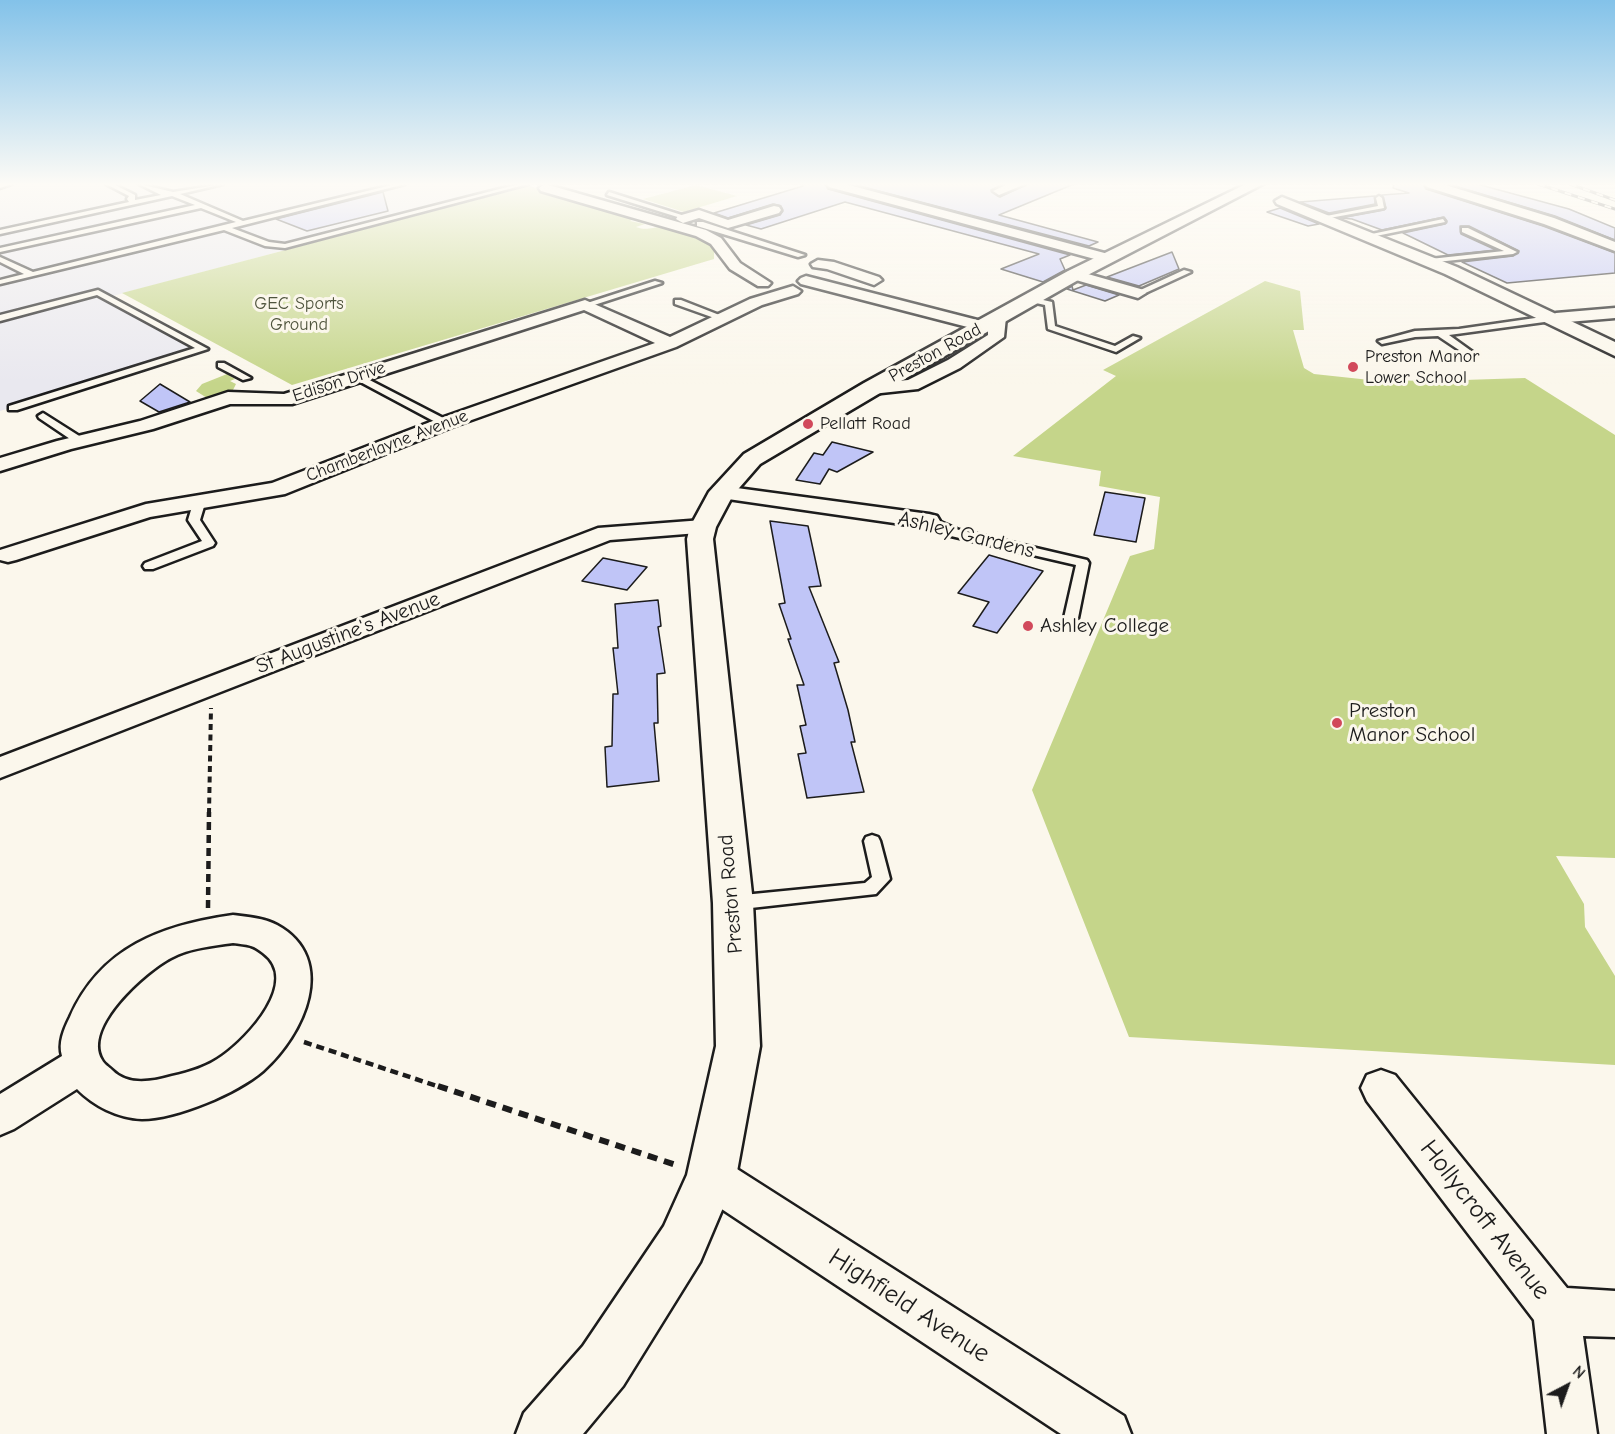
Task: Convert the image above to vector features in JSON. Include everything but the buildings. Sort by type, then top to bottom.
[{"type":"street","points":[[724,251],[735,266],[762,291]]},
{"type":"street","points":[[1081,251],[1107,258]]},
{"type":"street","name":"Preston Road","points":[[545,1434],[609,1357],[682,1244],[711,1177],[738,1046],[733,903],[700,538],[713,509],[752,459],[1074,274],[1121,251]]},
{"type":"street","points":[[1407,251],[1556,318],[1615,350]]},
{"type":"street","points":[[794,282],[819,259],[845,252]]},
{"type":"street","points":[[801,255],[819,259],[829,266],[950,306]]},
{"type":"street","points":[[741,270],[991,322]]},
{"type":"street","points":[[1074,274],[1138,293]]},
{"type":"street","name":"Chamberlayne Avenue","points":[[3,560],[146,511],[200,500],[277,489],[445,423],[670,343],[723,318],[762,291],[794,282]]},
{"type":"street","points":[[585,305],[670,343]]},
{"type":"street","name":"Edison Drive","points":[[0,465],[80,441],[146,425],[228,398],[285,400],[585,305]]},
{"type":"street","points":[[1556,318],[1615,313]]},
{"type":"street","points":[[246,378],[285,400]]},
{"type":"street","name":"Ashley Gardens","points":[[713,509],[929,521]]},
{"type":"street","name":"St Augustine's Avenue","points":[[0,768],[606,533],[713,509]]},
{"type":"street","points":[[233,929],[262,934],[277,943],[292,962],[295,983],[275,1032],[254,1056],[235,1070],[197,1090],[148,1100],[114,1095],[90,1080],[82,1065],[81,1037],[93,1005],[117,977],[157,949],[192,935],[208,932],[233,929]]},
{"type":"street","points":[[0,1116],[82,1065]]},
{"type":"street","name":"Hollycroft Avenue","points":[[1381,1088],[1556,1311],[1572,1434]]},
{"type":"street","name":"Highfield Avenue","points":[[711,1177],[1106,1434]]},
{"type":"street","points":[[1556,1311],[1615,1314]]},
{"type":"lane","points":[[0,282],[126,251]]},
{"type":"lane","points":[[788,251],[801,255]]},
{"type":"lane","points":[[1430,261],[1513,252],[1511,251]]},
{"type":"lane","points":[[0,259],[32,274]]},
{"type":"lane","points":[[1138,293],[1187,272]]},
{"type":"lane","points":[[585,305],[658,283]]},
{"type":"lane","points":[[0,318],[98,292],[203,349],[12,408]]},
{"type":"lane","points":[[1030,299],[1049,304],[1051,327],[1116,349],[1136,338]]},
{"type":"lane","points":[[678,302],[723,318]]},
{"type":"lane","points":[[1382,341],[1415,334],[1459,333],[1556,318]]},
{"type":"lane","points":[[1440,333],[1472,355]]},
{"type":"lane","points":[[221,365],[246,378]]},
{"type":"lane","points":[[356,376],[445,423]]},
{"type":"lane","points":[[43,417],[80,441]]},
{"type":"lane","points":[[149,566],[209,543],[194,520],[200,500]]},
{"type":"lane","name":"Ashley Gardens","points":[[929,521],[955,533],[1083,563],[1071,618]]},
{"type":"lane","points":[[733,903],[870,889],[881,879],[872,842]]},
{"type":"path","points":[[208,932],[211,686]]},
{"type":"path","points":[[275,1032],[711,1177]]},
{"type":"shaded area","points":[[0,251],[282,251],[109,297],[196,352],[0,411]]},
{"type":"green space","name":"GEC Sports Ground","points":[[282,251],[714,251],[714,259],[292,385],[122,293]]},
{"type":"green space","name":"Preston Manor School","points":[[1265,281],[1300,291],[1304,330],[1293,330],[1304,368],[1314,374],[1370,380],[1433,381],[1525,378],[1615,435],[1615,858],[1556,856],[1584,904],[1585,927],[1615,976],[1615,1065],[1129,1037],[1032,790],[1130,556],[1154,549],[1160,497],[1099,486],[1101,471],[1013,456],[1116,376],[1103,370]]},
{"type":"green space","points":[[227,374],[235,379],[230,381],[236,384],[233,390],[207,398],[196,391],[202,384]]},
{"type":"place","name":"Preston Manor Lower School","points":[[1353,367]]},
{"type":"place","name":"Pellatt Road","points":[[808,424]]},
{"type":"place","name":"Ashley College","points":[[1028,626]]},
{"type":"place","name":"Preston Manor School","points":[[1337,723]]}]
